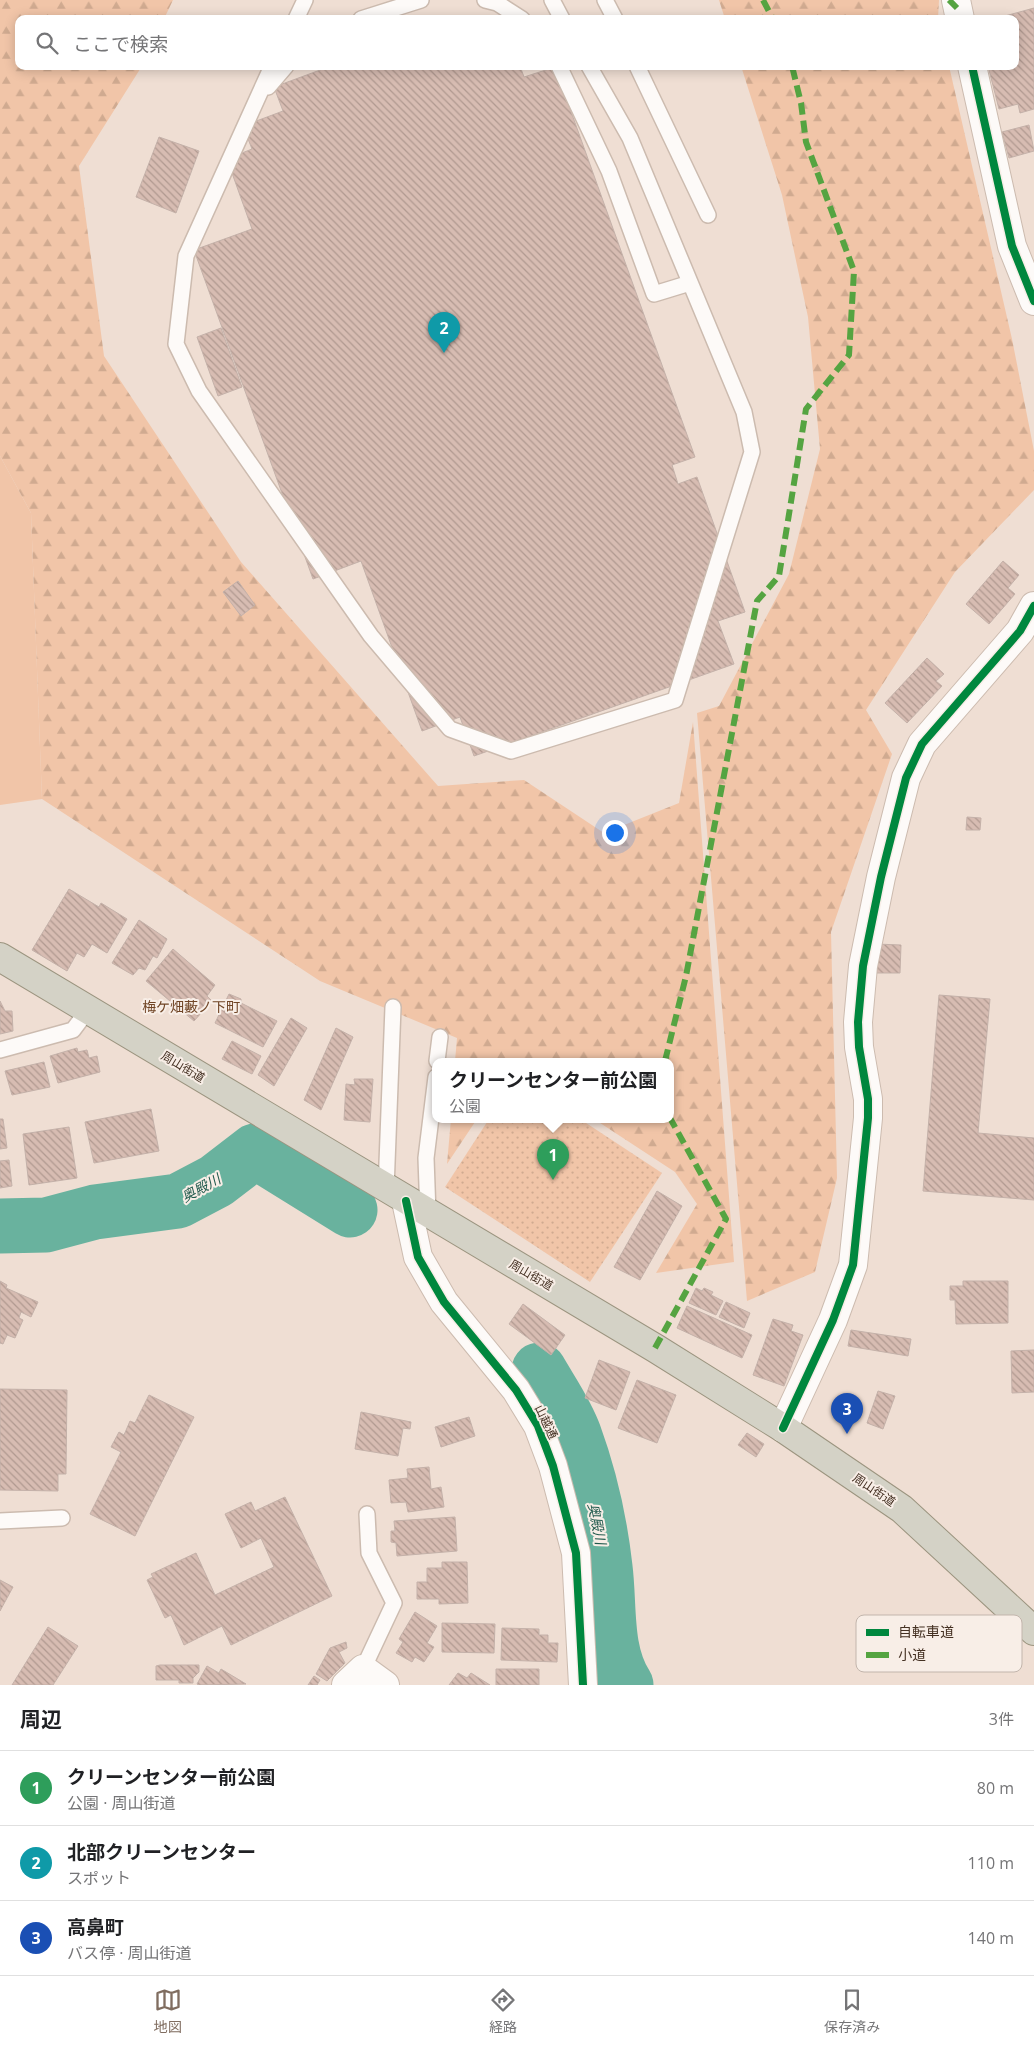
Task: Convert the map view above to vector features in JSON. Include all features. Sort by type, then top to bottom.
[{"type":"highway","name":"周山街道","points":[[0,958],[655,1348],[783,1428],[902,1509],[1017,1615]]},
{"type":"highway","name":"周山街道","points":[[1022,1620],[1034,1631]]},
{"type":"street","points":[[956,0],[959,15]]},
{"type":"street","points":[[973,70],[1012,246],[1034,301]]},
{"type":"street","points":[[783,1428],[833,1320],[853,1265],[861,1168],[868,1118],[868,1099],[859,1046],[858,1022],[863,966],[881,877],[906,778],[922,744],[1020,630],[1034,606]]},
{"type":"street","name":"山越通","points":[[407,1202],[418,1257],[444,1302],[516,1390],[538,1426],[553,1466],[576,1553],[583,1685]]},
{"type":"street","points":[[354,1677],[386,1685]]},
{"type":"lane","points":[[298,15],[305,0]]},
{"type":"lane","points":[[374,15],[421,0]]},
{"type":"lane","points":[[486,0],[497,3],[516,15]]},
{"type":"lane","points":[[552,0],[560,15]]},
{"type":"lane","points":[[605,0],[613,15]]},
{"type":"lane","points":[[270,70],[186,256],[176,344],[199,391],[371,636],[450,729],[511,751],[675,700],[752,452],[744,412],[630,138],[591,70]]},
{"type":"lane","points":[[257,100],[283,70]]},
{"type":"lane","points":[[561,70],[609,171],[654,294],[690,283]]},
{"type":"lane","points":[[639,70],[708,215]]},
{"type":"lane","points":[[393,1007],[407,1202]]},
{"type":"lane","points":[[0,1050],[73,1030],[88,1010]]},
{"type":"lane","points":[[438,1058],[440,1037]]},
{"type":"lane","points":[[407,1202],[426,1158],[432,1109]]},
{"type":"lane","points":[[354,1677],[394,1603],[369,1553],[367,1514]]},
{"type":"lane","points":[[0,1521],[62,1518]]},
{"type":"green space","points":[[0,0],[173,0],[166,15],[15,15],[15,70],[139,70],[79,166],[104,356],[241,562],[438,786],[524,780],[604,833],[679,803],[693,722],[734,1262],[656,1273],[697,1204],[675,1172],[600,1123],[674,1123],[674,1058],[455,1058],[457,1038],[320,981],[42,799],[31,513],[0,456]]},
{"type":"green space","points":[[719,0],[939,0],[938,15],[724,15]]},
{"type":"green space","points":[[742,70],[950,70],[1012,339],[1034,451],[1034,490],[955,572],[866,710],[892,754],[831,932],[837,1178],[815,1272],[747,1301],[697,713],[719,706],[789,574],[820,449],[808,317],[782,195]]},
{"type":"green space","points":[[0,456],[31,513],[42,799],[0,805]]},
{"type":"green space","points":[[451,1123],[474,1123],[447,1164]]},
{"type":"green space","points":[[486,1123],[586,1123],[662,1173],[590,1282],[445,1187]]},
{"type":"building","points":[[1034,8],[1034,109],[1020,113],[1018,104],[999,109],[989,70],[1019,70],[1019,15],[1009,15]]},
{"type":"building","points":[[320,70],[521,70],[524,77],[546,70],[556,70],[695,457],[672,465],[678,484],[697,477],[745,612],[718,621],[734,664],[474,756],[460,717],[422,731],[361,561],[313,579],[194,250],[252,229],[227,159],[252,149],[243,126],[283,111],[274,87]]},
{"type":"building","points":[[1029,125],[1034,151],[1009,158],[1002,132]]},
{"type":"building","points":[[159,137],[199,151],[176,213],[136,197]]},
{"type":"building","points":[[221,328],[242,387],[218,396],[197,337]]},
{"type":"building","points":[[1003,561],[1019,575],[1008,588],[1015,594],[989,624],[966,604]]},
{"type":"building","points":[[238,581],[255,605],[241,616],[223,592]]},
{"type":"building","points":[[927,658],[944,674],[936,681],[942,686],[907,723],[885,703]]},
{"type":"building","points":[[967,817],[981,818],[980,830],[966,830]]},
{"type":"building","points":[[69,889],[99,907],[101,903],[127,919],[107,953],[92,944],[84,957],[77,953],[67,971],[32,950]]},
{"type":"building","points":[[139,920],[167,939],[157,958],[153,956],[145,970],[139,968],[133,975],[112,963]]},
{"type":"building","points":[[876,944],[901,945],[900,973],[876,973]]},
{"type":"building","points":[[173,949],[215,985],[207,996],[212,1001],[194,1021],[146,981]]},
{"type":"building","points":[[229,994],[241,999],[241,1003],[277,1021],[263,1047],[215,1023]]},
{"type":"building","points":[[939,995],[990,999],[978,1133],[1034,1138],[1034,1200],[923,1191]]},
{"type":"building","points":[[0,1001],[5,1011],[12,1011],[13,1031],[0,1034]]},
{"type":"building","points":[[291,1018],[307,1028],[274,1086],[258,1075]]},
{"type":"building","points":[[336,1028],[353,1037],[321,1110],[304,1100]]},
{"type":"building","points":[[232,1041],[261,1056],[252,1074],[222,1059]]},
{"type":"building","points":[[77,1048],[78,1052],[87,1050],[89,1058],[97,1056],[100,1072],[58,1083],[50,1056]]},
{"type":"building","points":[[44,1062],[50,1087],[12,1095],[5,1071]]},
{"type":"building","points":[[354,1079],[373,1079],[370,1122],[344,1120],[346,1084],[355,1085]]},
{"type":"building","points":[[151,1109],[159,1151],[94,1163],[85,1122]]},
{"type":"building","points":[[0,1119],[3,1119],[7,1148],[0,1149]]},
{"type":"building","points":[[69,1127],[77,1178],[29,1185],[23,1134]]},
{"type":"building","points":[[9,1160],[12,1186],[0,1188],[0,1161]]},
{"type":"building","points":[[657,1191],[682,1206],[640,1280],[614,1267]]},
{"type":"building","points":[[0,1281],[7,1285],[6,1288],[38,1302],[31,1317],[21,1312],[19,1318],[23,1320],[15,1338],[7,1335],[3,1344],[0,1343]]},
{"type":"building","points":[[963,1281],[1008,1281],[1008,1323],[956,1324],[955,1300],[950,1300],[950,1286],[963,1286]]},
{"type":"building","points":[[696,1288],[702,1291],[704,1288],[713,1292],[711,1295],[723,1301],[716,1315],[689,1303]]},
{"type":"building","points":[[726,1302],[750,1313],[744,1328],[719,1317]]},
{"type":"building","points":[[523,1304],[565,1335],[551,1355],[509,1324]]},
{"type":"building","points":[[687,1306],[752,1335],[742,1358],[677,1328]]},
{"type":"building","points":[[773,1319],[793,1325],[791,1331],[803,1335],[784,1386],[753,1375]]},
{"type":"building","points":[[851,1330],[911,1339],[908,1356],[848,1346]]},
{"type":"building","points":[[1034,1350],[1034,1392],[1012,1393],[1011,1351]]},
{"type":"building","points":[[599,1360],[630,1372],[616,1410],[585,1398]]},
{"type":"building","points":[[637,1380],[676,1395],[657,1443],[618,1428]]},
{"type":"building","points":[[0,1389],[67,1390],[66,1474],[58,1474],[58,1491],[0,1490]]},
{"type":"building","points":[[878,1391],[895,1396],[883,1429],[867,1423]]},
{"type":"building","points":[[149,1395],[194,1417],[135,1536],[90,1514],[121,1452],[111,1447],[119,1432],[124,1435],[130,1421],[135,1423]]},
{"type":"building","points":[[361,1412],[411,1422],[410,1429],[403,1428],[398,1456],[355,1449]]},
{"type":"building","points":[[469,1417],[475,1436],[441,1447],[435,1427]]},
{"type":"building","points":[[747,1433],[764,1444],[756,1457],[738,1445]]},
{"type":"building","points":[[429,1467],[431,1489],[441,1487],[444,1507],[408,1512],[406,1502],[391,1503],[389,1480],[408,1478],[407,1469]]},
{"type":"building","points":[[285,1497],[332,1596],[231,1645],[222,1626],[184,1645],[171,1615],[165,1618],[147,1580],[153,1577],[151,1574],[196,1553],[215,1595],[274,1567],[261,1538],[241,1548],[225,1514],[251,1502],[255,1511]]},
{"type":"building","points":[[455,1517],[457,1551],[397,1556],[396,1543],[391,1542],[391,1531],[395,1531],[394,1521]]},
{"type":"building","points":[[442,1562],[467,1562],[468,1603],[439,1604],[439,1599],[417,1599],[417,1582],[427,1582],[427,1568],[442,1568]]},
{"type":"building","points":[[0,1580],[13,1587],[0,1611]]},
{"type":"building","points":[[415,1612],[437,1626],[427,1643],[434,1647],[424,1662],[415,1657],[412,1662],[396,1653],[403,1642],[399,1639]]},
{"type":"building","points":[[442,1623],[495,1624],[494,1653],[442,1652]]},
{"type":"building","points":[[48,1627],[78,1646],[53,1685],[12,1685]]},
{"type":"building","points":[[502,1628],[539,1629],[539,1635],[548,1635],[548,1643],[558,1643],[557,1662],[501,1660]]},
{"type":"building","points":[[346,1642],[347,1648],[339,1652],[345,1663],[327,1681],[316,1674],[330,1648]]},
{"type":"building","points":[[199,1665],[199,1672],[193,1678],[193,1683],[179,1683],[179,1680],[156,1680],[156,1666]]},
{"type":"building","points":[[207,1666],[219,1673],[221,1669],[246,1684],[199,1685],[197,1684]]},
{"type":"building","points":[[496,1669],[539,1669],[539,1685],[496,1685]]},
{"type":"building","points":[[458,1673],[467,1678],[471,1673],[490,1685],[449,1685]]},
{"type":"building","points":[[314,1676],[320,1680],[317,1685],[308,1685]]},
{"type":"waterway","name":"奥殿川","points":[[0,1226],[46,1225],[95,1212],[178,1201],[216,1181],[255,1151],[350,1210]]},
{"type":"waterway","name":"奥殿川","points":[[539,1370],[571,1426],[589,1482],[603,1550],[611,1643],[614,1658],[626,1685]]},
{"type":"marked path","points":[[763,0],[771,15]]},
{"type":"marked path","points":[[949,0],[957,8]]},
{"type":"marked path","points":[[666,1058],[686,976],[757,601],[779,576],[806,409],[849,355],[854,271],[806,142],[801,103],[793,70]]},
{"type":"marked path","points":[[655,1348],[726,1219],[673,1123]]},
{"type":"cycle path","points":[[973,70],[1012,246],[1034,301]]},
{"type":"cycle path","points":[[783,1428],[833,1320],[853,1265],[868,1118],[868,1099],[859,1047],[858,1022],[863,966],[881,877],[906,778],[922,744],[1020,631],[1034,606]]},
{"type":"cycle path","points":[[406,1201],[418,1257],[444,1302],[516,1390],[538,1426],[553,1466],[576,1553],[583,1685]]},
{"type":"place","name":"北部クリーンセンター","points":[[444,353]]},
{"type":"place","name":"クリーンセンター前公園","points":[[553,1180]]},
{"type":"place","name":"高鼻町","points":[[847,1434]]},
{"type":"district","name":"梅ケ畑藪ノ下町","points":[[191,1007]]}]
